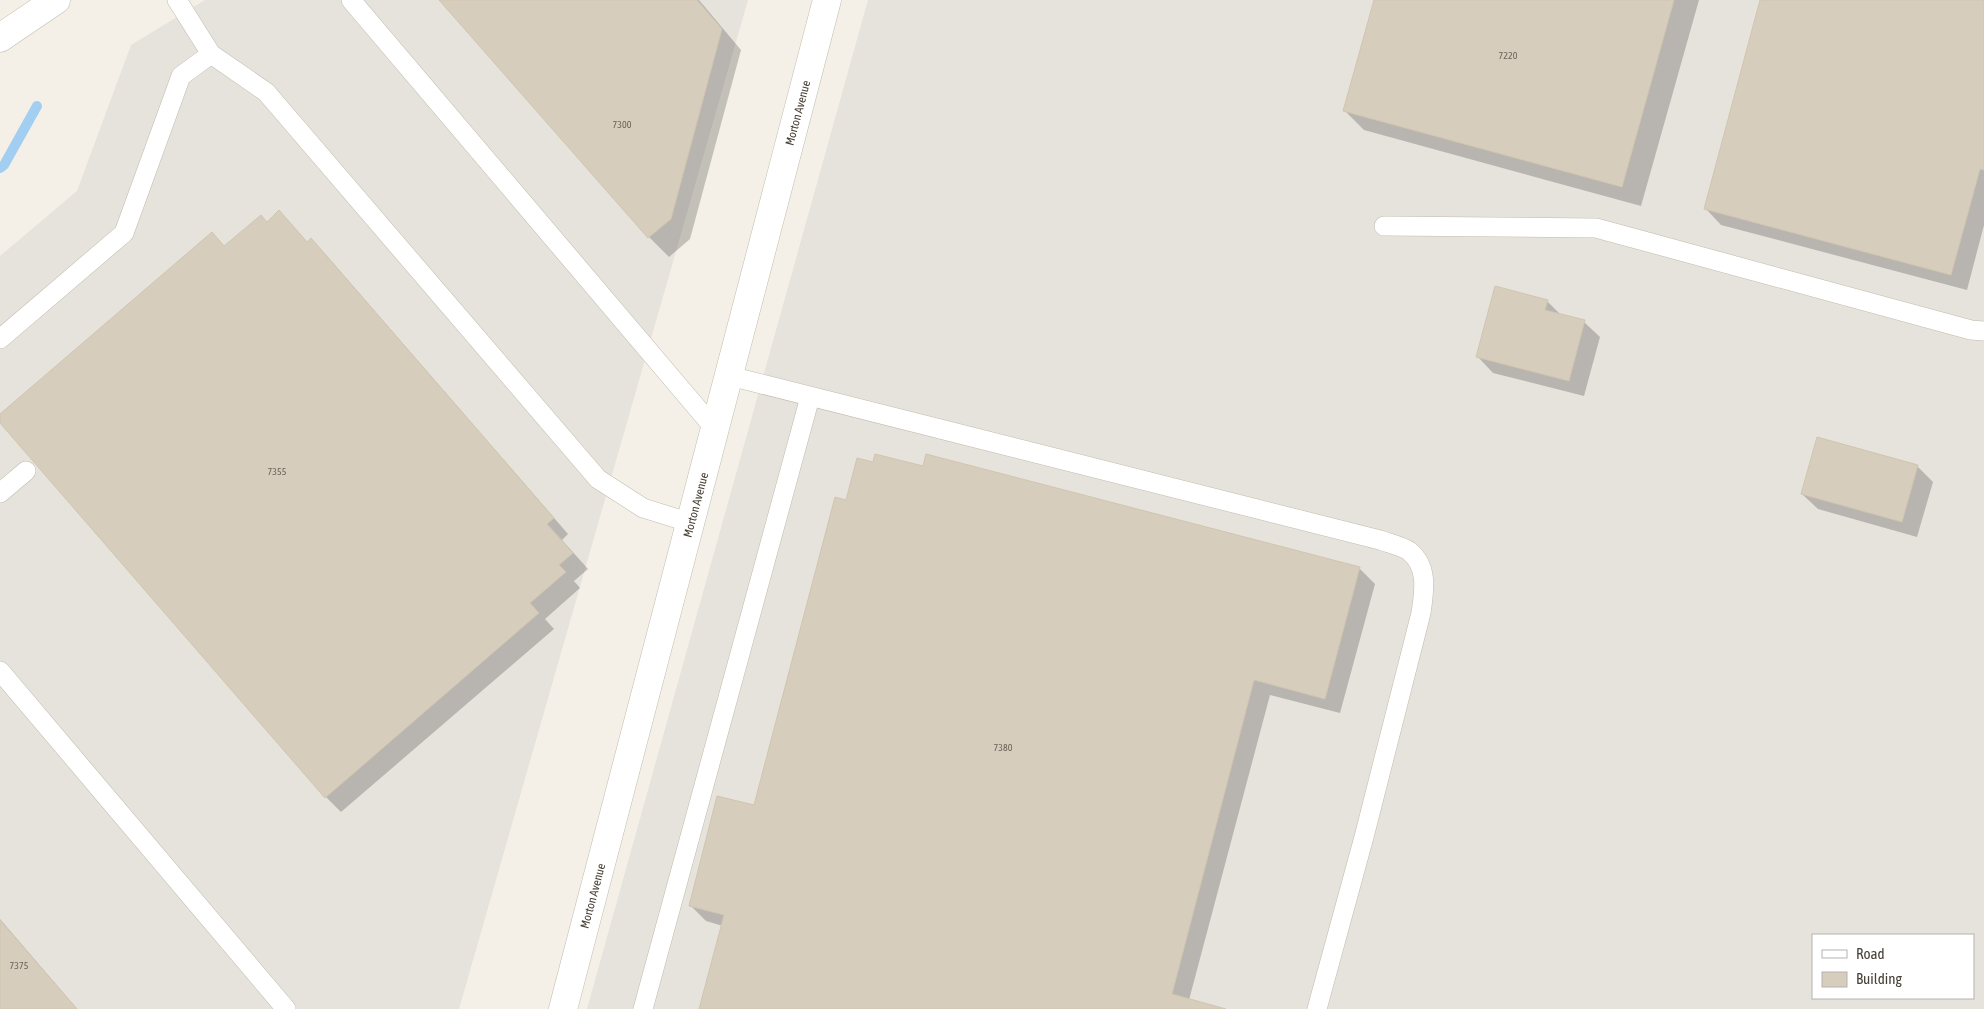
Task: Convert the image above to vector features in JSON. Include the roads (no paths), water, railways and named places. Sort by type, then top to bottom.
[{"type":"street","name":"Morton Avenue","points":[[564,1009],[827,0]]},
{"type":"street","points":[[0,38],[52,1]]},
{"type":"lane","points":[[177,0],[211,54],[266,92],[598,479],[643,508],[691,523]]},
{"type":"lane","points":[[351,0],[715,429]]},
{"type":"lane","points":[[0,339],[124,233],[181,76],[211,54]]},
{"type":"lane","points":[[1384,226],[1596,228],[1971,330],[1984,331]]},
{"type":"lane","points":[[730,376],[1370,537],[1409,551],[1422,568],[1424,586],[1421,613],[1317,1009]]},
{"type":"lane","points":[[643,1009],[810,397]]},
{"type":"lane","points":[[0,493],[26,471]]},
{"type":"lane","points":[[0,671],[286,1009]]},
{"type":"waterway","points":[[0,168],[4,165],[37,106]]}]
